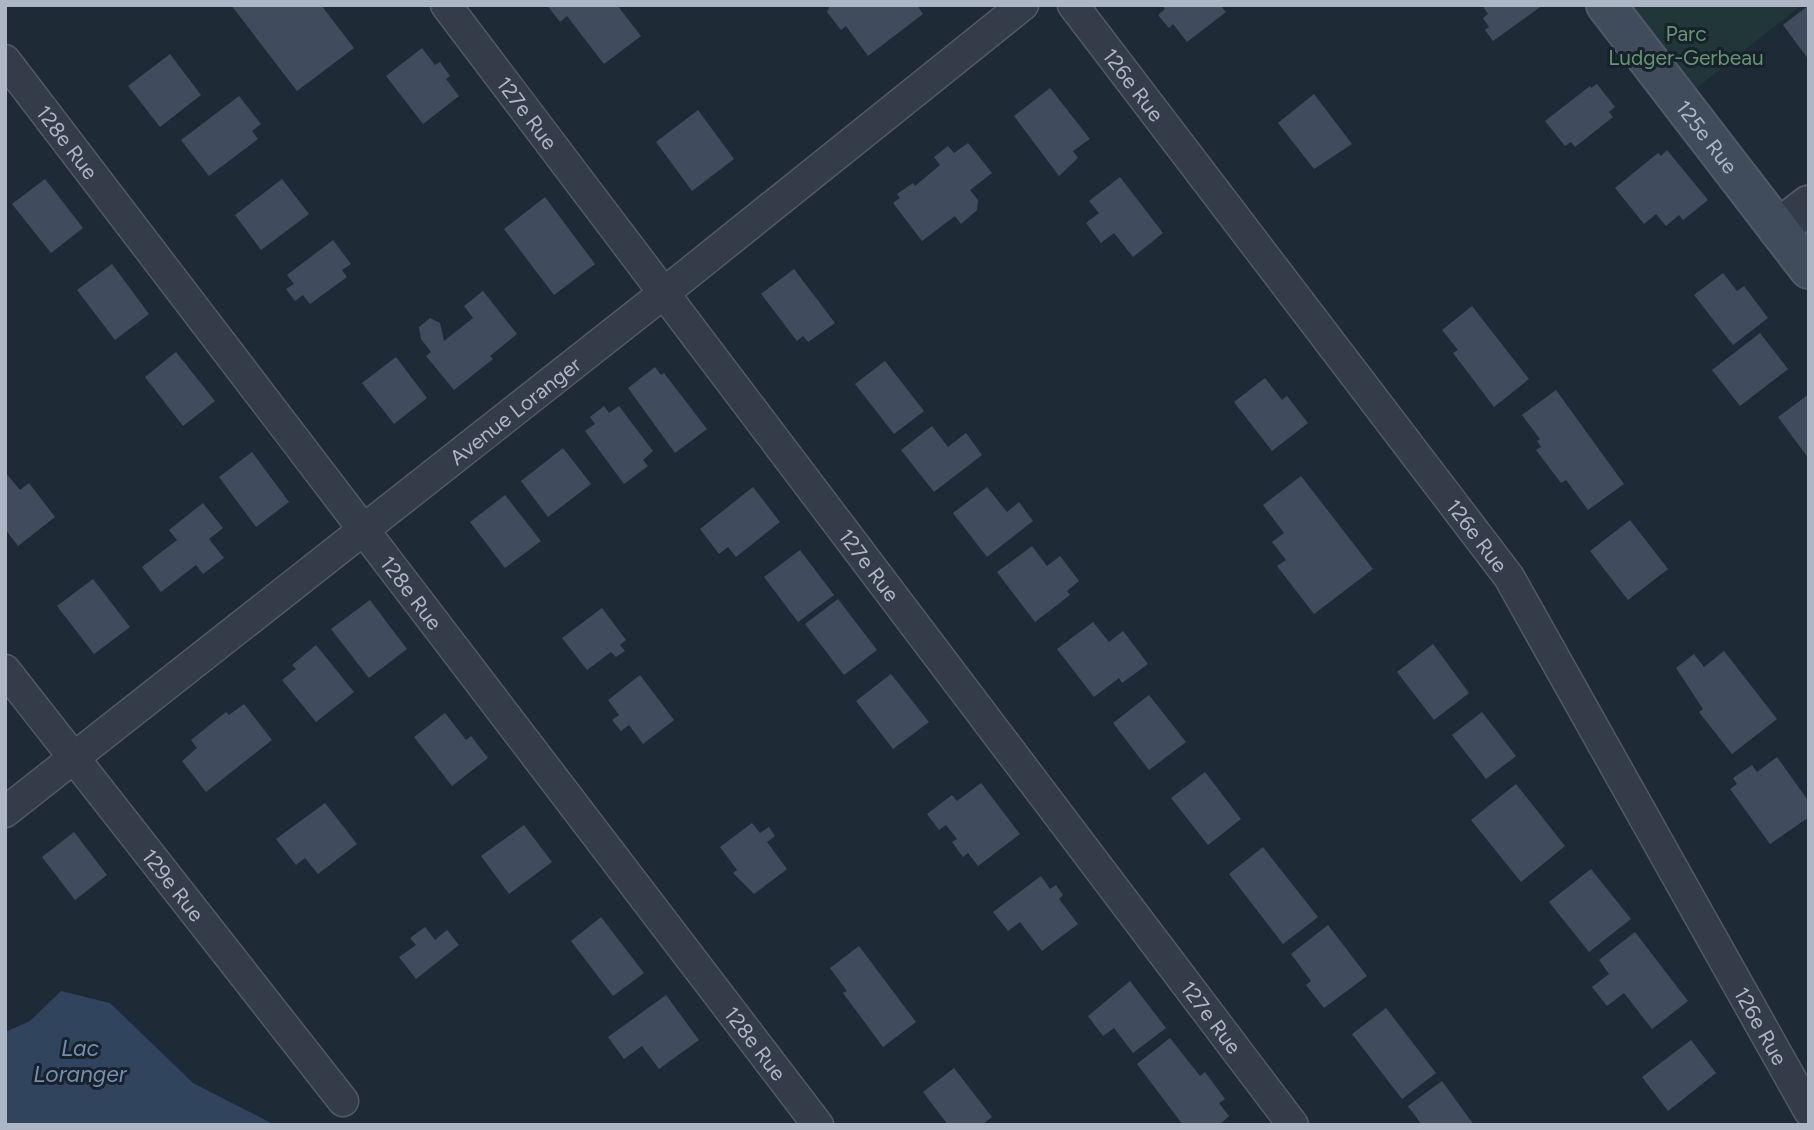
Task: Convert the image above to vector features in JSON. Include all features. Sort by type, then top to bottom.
[{"type":"main road","name":"125e Rue","points":[[1606,5],[1809,269]]},
{"type":"street","name":"127e Rue","points":[[446,5],[1293,1125]]},
{"type":"street","name":"Avenue Loranger","points":[[5,812],[365,531],[1023,5]]},
{"type":"street","name":"126e Rue","points":[[1073,5],[1509,577],[1809,1111]]},
{"type":"street","name":"128e Rue","points":[[5,60],[818,1125]]},
{"type":"street","points":[[1778,229],[1809,205]]},
{"type":"street","name":"129e Rue","points":[[5,670],[343,1101]]},
{"type":"street","points":[[1798,1125],[1809,1116]]},
{"type":"green space","name":"Parc Ludger-Gerbeau","points":[[1606,5],[1802,5],[1680,101]]},
{"type":"water","name":"Lac Loranger","points":[[61,991],[110,1003],[193,1083],[275,1125],[5,1125],[5,1032],[30,1021]]},
{"type":"building","points":[[231,5],[321,5],[354,48],[297,91]]},
{"type":"building","points":[[547,5],[617,5],[641,36],[604,64],[567,16],[560,22]]},
{"type":"building","points":[[830,5],[917,5],[923,14],[868,56],[846,26],[841,30],[827,12]]},
{"type":"building","points":[[1162,5],[1220,5],[1226,12],[1187,42],[1173,24],[1169,28],[1158,15],[1165,9]]},
{"type":"building","points":[[1482,5],[1543,5],[1493,41],[1485,30],[1489,27],[1483,18],[1488,14]]},
{"type":"building","points":[[1809,5],[1809,60],[1783,25]]},
{"type":"building","points":[[422,48],[435,65],[440,62],[450,76],[446,79],[459,96],[423,124],[386,76]]},
{"type":"building","points":[[170,54],[201,95],[160,127],[128,86]]},
{"type":"building","points":[[1597,84],[1615,107],[1609,112],[1613,117],[1575,147],[1571,142],[1565,146],[1545,121],[1590,86],[1591,88]]},
{"type":"building","points":[[1050,88],[1090,139],[1073,151],[1078,158],[1059,176],[1014,116]]},
{"type":"building","points":[[1314,94],[1352,144],[1314,169],[1278,123]]},
{"type":"building","points":[[239,96],[261,124],[252,131],[258,139],[209,176],[181,140]]},
{"type":"building","points":[[698,110],[734,159],[692,191],[656,142]]},
{"type":"building","points":[[968,143],[992,173],[970,190],[978,200],[977,210],[961,224],[955,216],[922,241],[893,203],[900,198],[897,194],[913,183],[915,186],[940,165],[934,157],[948,146],[954,153]]},
{"type":"building","points":[[1667,150],[1708,200],[1683,220],[1679,215],[1666,226],[1656,214],[1644,224],[1615,188],[1658,153],[1661,156]]},
{"type":"building","points":[[1120,177],[1163,233],[1133,257],[1114,233],[1101,243],[1086,223],[1099,213],[1089,201]]},
{"type":"building","points":[[45,179],[83,228],[51,253],[12,204]]},
{"type":"building","points":[[282,179],[309,214],[261,250],[235,215]]},
{"type":"building","points":[[545,197],[595,264],[554,295],[504,229]]},
{"type":"building","points":[[333,240],[351,264],[342,270],[347,277],[310,304],[303,295],[295,301],[286,289],[294,284],[287,275]]},
{"type":"building","points":[[112,264],[149,314],[115,340],[77,290]]},
{"type":"building","points":[[794,269],[835,323],[808,342],[803,336],[797,341],[761,294]]},
{"type":"building","points":[[1723,273],[1737,291],[1744,286],[1768,318],[1733,345],[1694,295]]},
{"type":"building","points":[[483,291],[517,334],[490,356],[493,359],[454,390],[426,356],[431,352],[421,339],[419,327],[430,318],[440,323],[444,341],[473,318],[464,306]]},
{"type":"building","points":[[1472,306],[1529,379],[1494,407],[1453,353],[1458,350],[1442,330]]},
{"type":"building","points":[[1760,333],[1788,369],[1740,406],[1712,370]]},
{"type":"building","points":[[176,352],[215,401],[183,426],[145,377]]},
{"type":"building","points":[[396,357],[427,398],[394,424],[362,383]]},
{"type":"building","points":[[885,361],[924,411],[894,434],[855,384]]},
{"type":"building","points":[[655,367],[661,375],[664,373],[707,429],[675,453],[628,388]]},
{"type":"building","points":[[1265,378],[1282,400],[1287,396],[1308,423],[1272,451],[1234,402]]},
{"type":"building","points":[[1556,390],[1624,484],[1588,510],[1566,480],[1561,483],[1536,450],[1541,447],[1537,441],[1540,439],[1522,415]]},
{"type":"building","points":[[1809,394],[1809,459],[1778,417]]},
{"type":"building","points":[[604,406],[609,413],[619,406],[653,451],[643,460],[648,466],[624,484],[585,431],[595,424],[590,417]]},
{"type":"building","points":[[932,426],[948,447],[966,433],[982,455],[934,492],[901,450]]},
{"type":"building","points":[[563,448],[591,484],[548,517],[521,481]]},
{"type":"building","points":[[252,452],[289,502],[256,527],[219,477]]},
{"type":"building","points":[[5,472],[20,490],[29,483],[55,517],[18,546],[5,529]]},
{"type":"building","points":[[1301,476],[1373,569],[1314,614],[1277,566],[1286,560],[1272,542],[1284,533],[1263,505]]},
{"type":"building","points":[[753,487],[780,522],[736,557],[728,547],[719,554],[700,529]]},
{"type":"building","points":[[987,487],[1007,512],[1019,502],[1033,521],[987,557],[953,513]]},
{"type":"building","points":[[505,495],[541,541],[505,568],[470,522]]},
{"type":"building","points":[[203,503],[223,528],[209,539],[224,558],[203,574],[196,565],[161,592],[142,567],[177,540],[169,530]]},
{"type":"building","points":[[1630,520],[1668,569],[1628,600],[1590,551]]},
{"type":"building","points":[[1032,546],[1047,566],[1060,556],[1079,581],[1067,591],[1070,595],[1035,622],[997,572]]},
{"type":"building","points":[[800,550],[834,595],[798,622],[764,577]]},
{"type":"building","points":[[93,579],[130,627],[94,654],[57,606]]},
{"type":"building","points":[[838,599],[877,650],[844,675],[805,624]]},
{"type":"building","points":[[370,600],[407,649],[369,678],[331,629]]},
{"type":"building","points":[[602,608],[626,640],[620,645],[625,651],[616,657],[611,652],[587,670],[562,638]]},
{"type":"building","points":[[1093,622],[1109,642],[1123,631],[1148,664],[1122,683],[1119,678],[1094,697],[1057,649]]},
{"type":"building","points":[[1433,644],[1469,693],[1434,720],[1397,672]]},
{"type":"building","points":[[316,645],[354,692],[316,722],[282,680],[296,669],[292,665]]},
{"type":"building","points":[[1724,651],[1777,719],[1732,754],[1699,712],[1703,709],[1676,668],[1694,654],[1704,667]]},
{"type":"building","points":[[891,674],[929,722],[893,749],[856,701]]},
{"type":"building","points":[[640,675],[674,720],[643,744],[629,725],[621,731],[612,720],[619,715],[608,700]]},
{"type":"building","points":[[1149,695],[1186,742],[1149,770],[1113,723]]},
{"type":"building","points":[[244,704],[272,740],[206,792],[182,761],[197,748],[191,740],[226,712],[229,715]]},
{"type":"building","points":[[1482,712],[1516,756],[1486,779],[1452,735]]},
{"type":"building","points":[[445,713],[466,740],[471,736],[488,758],[452,786],[414,737]]},
{"type":"building","points":[[1777,757],[1809,802],[1809,817],[1770,844],[1730,789],[1737,784],[1733,778],[1752,765],[1757,772]]},
{"type":"building","points":[[1205,772],[1241,819],[1208,845],[1171,798]]},
{"type":"building","points":[[981,783],[1020,834],[978,866],[968,853],[963,857],[952,842],[957,839],[946,825],[939,830],[927,814],[952,795],[957,801]]},
{"type":"building","points":[[1516,784],[1565,846],[1521,882],[1471,820]]},
{"type":"building","points":[[325,803],[357,844],[318,874],[305,858],[296,865],[276,839]]},
{"type":"building","points":[[752,823],[760,833],[769,827],[775,836],[767,842],[787,869],[754,894],[733,873],[737,870],[720,847]]},
{"type":"building","points":[[524,825],[552,862],[509,894],[481,856]]},
{"type":"building","points":[[74,832],[107,875],[75,900],[42,857]]},
{"type":"building","points":[[1263,847],[1318,917],[1283,944],[1229,874]]},
{"type":"building","points":[[1591,869],[1631,919],[1589,952],[1549,902]]},
{"type":"building","points":[[1041,876],[1050,889],[1056,885],[1063,895],[1059,899],[1078,924],[1042,951],[1020,922],[1008,931],[993,912]]},
{"type":"building","points":[[601,917],[644,973],[613,996],[571,941]]},
{"type":"building","points":[[1328,925],[1367,976],[1324,1008],[1306,985],[1311,981],[1291,954]]},
{"type":"building","points":[[425,927],[435,940],[447,930],[459,945],[416,979],[399,957],[416,945],[410,938]]},
{"type":"building","points":[[1635,932],[1688,1001],[1652,1029],[1624,993],[1607,1006],[1592,987],[1609,974],[1599,960]]},
{"type":"building","points":[[859,946],[916,1022],[883,1047],[843,993],[847,991],[830,968]]},
{"type":"building","points":[[1130,981],[1166,1028],[1133,1053],[1114,1028],[1103,1036],[1088,1016]]},
{"type":"building","points":[[666,995],[699,1040],[659,1069],[642,1046],[624,1059],[608,1037]]},
{"type":"building","points":[[1386,1008],[1436,1073],[1402,1099],[1352,1034]]},
{"type":"building","points":[[1170,1038],[1200,1076],[1205,1072],[1225,1099],[1219,1103],[1229,1116],[1219,1125],[1183,1125],[1137,1064]]},
{"type":"building","points":[[1691,1040],[1716,1073],[1668,1111],[1642,1077]]},
{"type":"building","points":[[954,1068],[992,1117],[982,1125],[948,1125],[923,1092]]},
{"type":"building","points":[[1442,1081],[1474,1125],[1422,1125],[1408,1106]]}]
